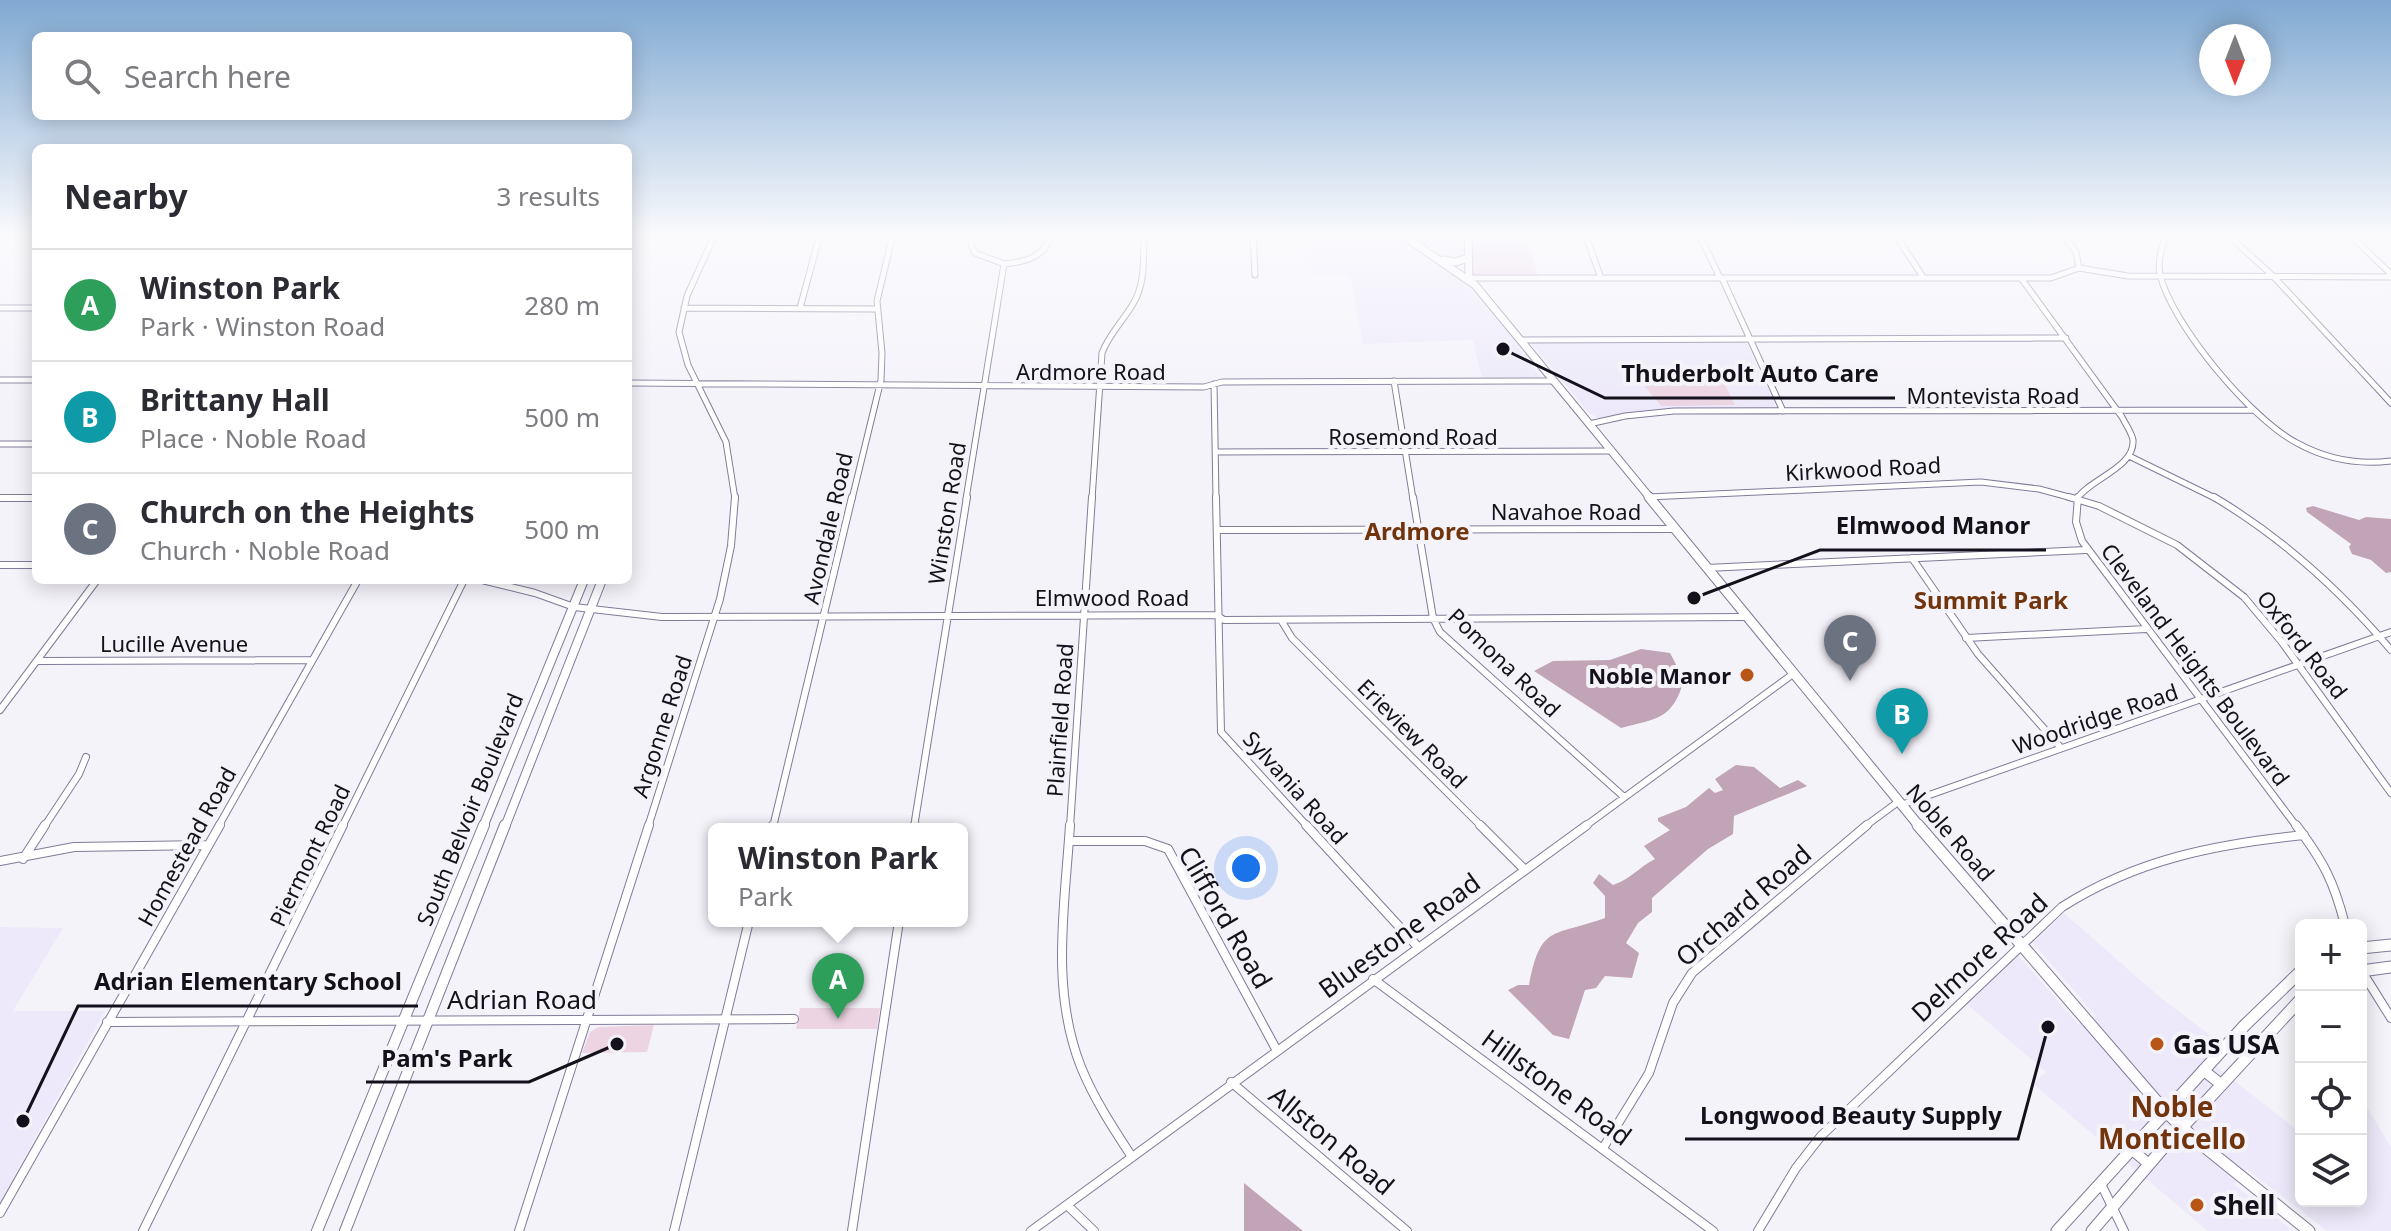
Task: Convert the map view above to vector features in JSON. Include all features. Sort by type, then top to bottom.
[{"type":"main road","name":"Noble Road","points":[[1480,291],[1899,804],[2165,1111],[2309,1231]]},
{"type":"main road","points":[[2367,947],[2391,945]]},
{"type":"main road","points":[[2367,970],[2391,967]]},
{"type":"main road","points":[[2057,1231],[2203,1070],[2295,976]]},
{"type":"main road","points":[[2092,1231],[2149,1164],[2295,1006]]},
{"type":"street","name":"Argonne Road","points":[[519,1231],[715,617],[735,536],[737,501],[727,444],[681,344],[680,320],[691,291]]},
{"type":"street","points":[[800,308],[804,291]]},
{"type":"street","name":"Avondale Road","points":[[773,823],[879,387],[884,353],[877,309],[879,291]]},
{"type":"street","name":"Winston Road","points":[[915,823],[1000,291]]},
{"type":"street","name":"Plainfield Road","points":[[1132,1157],[1086,1083],[1067,1017],[1061,963],[1105,343],[1139,291]]},
{"type":"street","points":[[1728,291],[1783,411]]},
{"type":"street","points":[[2031,291],[2132,435],[2129,456],[2092,480],[2078,499]]},
{"type":"street","points":[[2166,291],[2190,332],[2253,410],[2285,437],[2313,451],[2358,462],[2391,461]]},
{"type":"street","points":[[2287,291],[2391,403]]},
{"type":"street","points":[[0,308],[32,308]]},
{"type":"street","points":[[684,308],[877,309]]},
{"type":"street","points":[[1520,340],[2066,338]]},
{"type":"street","points":[[0,380],[32,380]]},
{"type":"street","name":"Pomona Road","points":[[1394,381],[1433,618],[1440,632],[1624,797]]},
{"type":"street","name":"Ardmore Road","points":[[632,383],[984,388],[1221,382],[1554,381]]},
{"type":"street","name":"Sylvania Road","points":[[1214,384],[1221,732],[1417,946]]},
{"type":"street","name":"Montevista Road","points":[[1589,424],[1660,412],[2253,410]]},
{"type":"street","points":[[0,444],[32,444]]},
{"type":"street","name":"Rosemond Road","points":[[1216,452],[1611,451]]},
{"type":"street","points":[[2129,456],[2211,494],[2281,539],[2335,584],[2391,650]]},
{"type":"street","name":"Kirkwood Road","points":[[1648,497],[1981,482],[2026,486],[2078,499]]},
{"type":"street","points":[[0,498],[32,498]]},
{"type":"street","name":"Cleveland Heights Boulevard","points":[[2078,499],[2076,526],[2086,550],[2304,835],[2333,880],[2343,919]]},
{"type":"street","name":"Oxford Road","points":[[2078,499],[2152,530],[2214,571],[2258,612],[2391,793]]},
{"type":"street","name":"Navahoe Road","points":[[1218,530],[1675,529]]},
{"type":"street","points":[[1707,568],[2086,550]]},
{"type":"street","points":[[1912,558],[1966,638],[2061,748]]},
{"type":"street","points":[[0,565],[32,565]]},
{"type":"street","points":[[0,710],[94,584]]},
{"type":"street","name":"Homestead Road","points":[[0,1213],[356,584]]},
{"type":"street","name":"Piermont Road","points":[[143,1231],[462,584]]},
{"type":"street","name":"Elmwood Road","points":[[498,584],[574,607],[634,615],[1084,615],[1220,617],[1224,620],[1746,617]]},
{"type":"street","name":"South Belvoir Boulevard","points":[[317,1231],[583,584]]},
{"type":"street","name":"South Belvoir Boulevard","points":[[345,1231],[601,584]]},
{"type":"street","name":"Erieview Road","points":[[1281,620],[1292,638],[1524,869]]},
{"type":"street","points":[[1966,638],[2146,629]]},
{"type":"street","name":"Woodridge Road","points":[[1899,804],[2391,632]]},
{"type":"street","name":"Lucille Avenue","points":[[37,661],[311,660]]},
{"type":"street","name":"Bluestone Road","points":[[1031,1231],[1793,674]]},
{"type":"street","points":[[23,859],[79,774],[86,757]]},
{"type":"street","name":"Orchard Road","points":[[1603,1148],[1649,1073],[1673,1003],[1692,973],[1867,824],[1899,804]]},
{"type":"street","name":"Delmore Road","points":[[1758,1231],[1791,1175],[1821,1136],[2020,943],[2086,890],[2138,865],[2214,845],[2304,835]]},
{"type":"street","name":"Clifford Road","points":[[1069,841],[1145,841],[1168,849],[1276,1049]]},
{"type":"street","points":[[0,861],[87,846],[208,845]]},
{"type":"street","points":[[674,1231],[748,927]]},
{"type":"street","points":[[852,1231],[898,927]]},
{"type":"street","name":"Hillstone Road","points":[[1373,979],[1713,1231]]},
{"type":"street","points":[[2367,980],[2391,1018]]},
{"type":"street","name":"Adrian Road","points":[[107,1022],[794,1019]]},
{"type":"street","points":[[2203,1070],[2222,1085]]},
{"type":"street","name":"Allston Road","points":[[1231,1082],[1407,1231]]},
{"type":"street","points":[[2131,1149],[2149,1164]]},
{"type":"street","points":[[2100,1183],[2124,1231]]},
{"type":"street","points":[[1067,1205],[1094,1231]]},
{"type":"shaded area","points":[[1353,291],[1481,291],[1521,341],[1514,341],[1541,377],[1482,379],[1473,340],[1363,344]]},
{"type":"shaded area","points":[[1746,342],[1776,405],[1766,409],[1661,409],[1598,418],[1588,412],[1532,344]]},
{"type":"shaded area","points":[[1638,378],[1724,383],[1735,405],[1661,406]]},
{"type":"shaded area","points":[[2313,506],[2359,520],[2366,517],[2391,519],[2391,572],[2386,573],[2371,560],[2352,554],[2351,544],[2307,512],[2306,508]]},
{"type":"shaded area","points":[[1641,649],[1670,653],[1684,680],[1669,710],[1654,719],[1621,728],[1534,671],[1553,661],[1610,660]]},
{"type":"shaded area","points":[[1736,765],[1754,767],[1780,788],[1798,780],[1807,786],[1734,816],[1733,834],[1708,849],[1652,898],[1652,912],[1638,923],[1626,943],[1639,953],[1632,978],[1605,976],[1596,988],[1585,990],[1569,1039],[1553,1035],[1508,990],[1518,985],[1529,985],[1538,951],[1552,936],[1605,918],[1605,896],[1593,883],[1599,874],[1613,885],[1655,859],[1644,846],[1670,830],[1658,818],[1686,807],[1709,788],[1715,793],[1723,790],[1715,779]]},
{"type":"shaded area","points":[[2064,913],[2161,998],[2218,1041],[2204,1057],[2295,1128],[2295,1206],[2247,1169],[2234,1184],[2293,1231],[2208,1231],[2033,1084],[2046,1072],[1967,1004],[2018,955],[2078,1024],[2096,1016],[2033,943]]},
{"type":"shaded area","points":[[0,927],[63,928],[13,1011],[105,1011],[0,1202]]},
{"type":"shaded area","points":[[800,1008],[880,1008],[877,1029],[796,1029]]},
{"type":"shaded area","points":[[654,1025],[647,1052],[582,1053],[590,1032],[598,1027]]},
{"type":"shaded area","points":[[2367,1107],[2391,1147],[2391,1231],[2327,1231],[2296,1207],[2367,1207]]},
{"type":"shaded area","points":[[1244,1183],[1303,1231],[1244,1231]]},
{"type":"place","name":"Thuderbolt Auto Care","points":[[1503,349]]},
{"type":"place","name":"Elmwood Manor","points":[[1694,598]]},
{"type":"place","name":"Noble Manor","points":[[1747,675]]},
{"type":"place","name":"Church on the Heights","points":[[1850,681]]},
{"type":"place","name":"Brittany Hall","points":[[1902,754]]},
{"type":"place","name":"Winston Park","points":[[838,1019]]},
{"type":"place","name":"Longwood Beauty Supply","points":[[2048,1027]]},
{"type":"place","name":"Pam's Park","points":[[617,1044]]},
{"type":"place","name":"Gas USA","points":[[2157,1044]]},
{"type":"place","name":"Adrian Elementary School","points":[[23,1121]]},
{"type":"place","name":"Shell","points":[[2197,1205]]},
{"type":"district","name":"Ardmore","points":[[1417,530]]},
{"type":"district","name":"Summit Park","points":[[1991,599]]},
{"type":"district","name":"Noble Monticello","points":[[2172,1122]]}]
